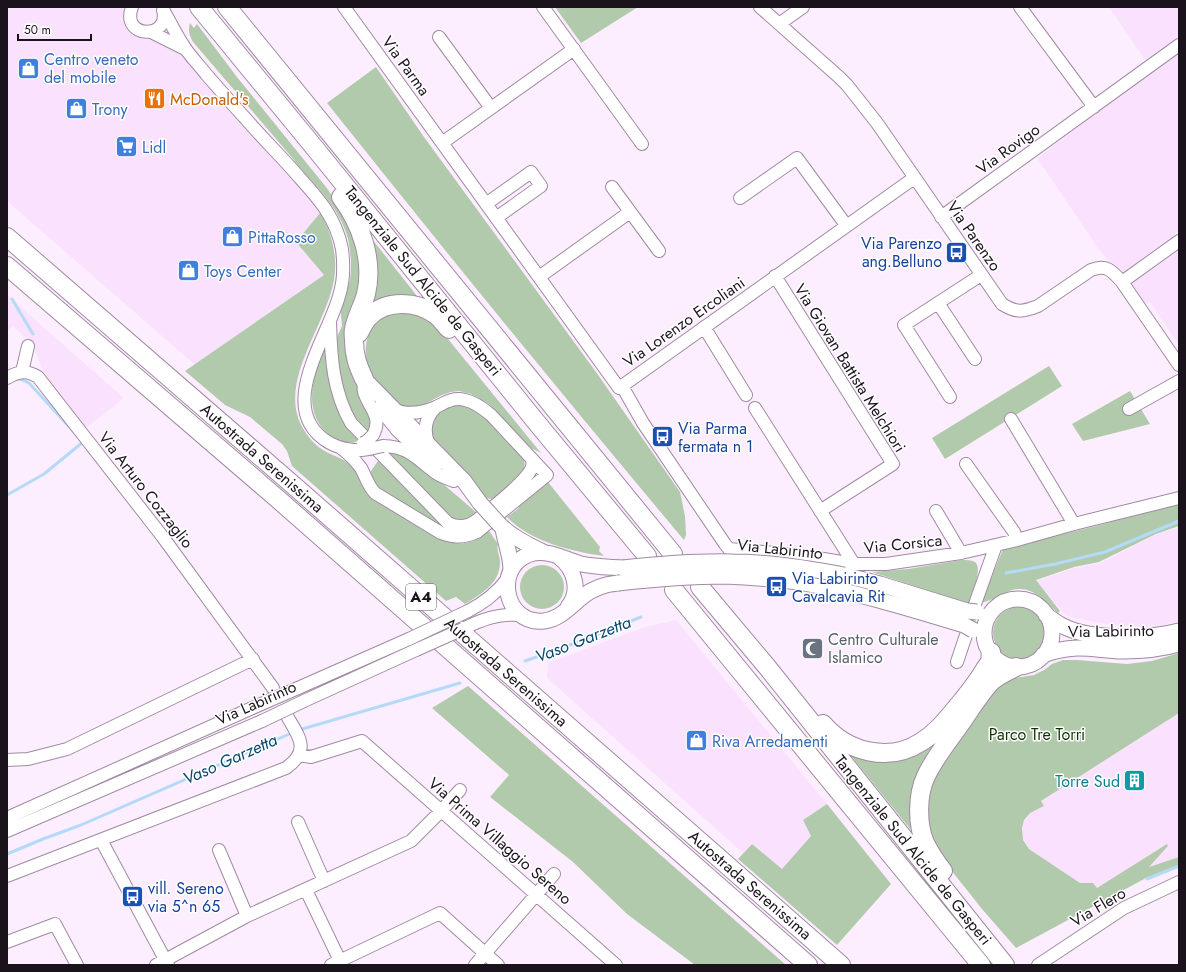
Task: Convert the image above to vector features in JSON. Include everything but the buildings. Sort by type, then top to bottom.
[{"type":"highway","name":"Tangenziale Sud Alcide de Gasperi","points":[[198,7],[647,556]]},
{"type":"highway","name":"Tangenziale Sud Alcide de Gasperi","points":[[227,7],[673,554]]},
{"type":"highway","points":[[318,152],[320,165],[323,172],[357,221],[367,253],[368,284],[354,329],[355,358],[364,379]]},
{"type":"highway","name":"Autostrada Serenissima","points":[[7,237],[841,965]]},
{"type":"highway","name":"Autostrada Serenissima","points":[[7,266],[279,500],[808,965]]},
{"type":"highway","points":[[354,340],[369,318],[379,309],[398,304],[417,306],[429,311],[440,319],[468,352],[502,379]]},
{"type":"highway","name":"Tangenziale Sud Alcide de Gasperi","points":[[700,587],[768,668],[1005,965]]},
{"type":"highway","name":"Tangenziale Sud Alcide de Gasperi","points":[[674,590],[981,965]]},
{"type":"highway","points":[[768,668],[799,695],[827,729],[839,738],[855,748],[865,751],[885,753],[897,751],[921,743],[936,731],[973,688],[990,661],[975,626]]},
{"type":"highway","points":[[989,946],[979,918],[934,860],[925,842],[920,822],[919,808],[925,778],[939,754],[993,680],[1016,666]]},
{"type":"main road","points":[[364,379],[464,481],[478,500],[501,526],[531,547],[564,561],[573,574],[575,582],[574,598],[565,611]]},
{"type":"main road","points":[[364,379],[373,396],[395,425],[415,446],[478,500]]},
{"type":"main road","points":[[501,526],[511,558],[507,592],[512,605],[522,615]]},
{"type":"main road","name":"Via Labirinto","points":[[510,574],[517,562],[534,553],[550,554],[582,564],[603,567],[623,568],[697,562],[734,562],[849,570],[975,626],[996,658],[1009,665],[1024,666],[1038,660],[1048,648],[1051,636],[1050,623],[1046,615],[1041,608],[1027,600],[1010,600],[987,611],[975,626]]},
{"type":"main road","name":"Via Labirinto","points":[[522,615],[536,620],[544,621],[552,619],[559,616],[590,591],[605,585],[654,579],[698,576],[763,578],[831,587],[975,626]]},
{"type":"main road","points":[[975,626],[984,631],[988,618],[996,608]]},
{"type":"main road","name":"Via Labirinto","points":[[1046,615],[1066,628],[1097,635],[1141,637],[1165,634],[1179,630]]},
{"type":"main road","name":"Via Labirinto","points":[[1043,655],[1054,651],[1085,647],[1133,651],[1156,649],[1179,644]]},
{"type":"street","name":"Via Parma","points":[[344,7],[619,388],[622,386]]},
{"type":"street","points":[[543,7],[642,144]]},
{"type":"street","name":"Via Parenzo","points":[[760,7],[847,85],[877,123],[1002,304],[1009,309],[1018,311],[1028,310],[1038,306],[1091,270],[1098,267],[1106,268],[1114,273],[1122,282],[1179,365]]},
{"type":"street","points":[[779,24],[803,7]]},
{"type":"street","points":[[1020,7],[1094,107]]},
{"type":"street","points":[[130,9],[133,25],[147,33],[156,30],[162,24],[164,17],[163,9]]},
{"type":"street","points":[[163,9],[185,49],[245,119],[321,202],[330,216],[340,239],[343,256],[343,268],[339,297],[308,377],[305,390],[305,402],[308,418],[317,433],[325,440],[346,448],[383,446],[404,449],[416,456],[436,473],[454,481]]},
{"type":"street","points":[[151,32],[185,49]]},
{"type":"street","points":[[438,37],[491,108]]},
{"type":"street","name":"Via Rovigo","points":[[941,217],[1179,46]]},
{"type":"street","points":[[442,143],[574,49]]},
{"type":"street","points":[[740,198],[797,158],[846,225]]},
{"type":"street","points":[[486,204],[531,172],[541,186],[496,218]]},
{"type":"street","name":"Via Lorenzo Ercoliani","points":[[730,549],[725,544],[643,423],[622,386],[914,178]]},
{"type":"street","points":[[612,187],[659,251]]},
{"type":"street","points":[[539,277],[630,212]]},
{"type":"street","points":[[1122,282],[1179,241]]},
{"type":"street","points":[[950,397],[904,325],[981,275]]},
{"type":"street","name":"Via Giovan Battista Melchiori","points":[[775,276],[893,464],[820,511]]},
{"type":"street","points":[[938,303],[975,360]]},
{"type":"street","points":[[330,320],[332,363],[336,386],[342,404],[351,423],[448,523],[463,526],[477,520],[513,490],[524,478],[532,466],[531,458]]},
{"type":"street","points":[[704,327],[746,395]]},
{"type":"street","points":[[7,378],[22,372],[28,346]]},
{"type":"street","name":"Via Arturo Cozzaglio","points":[[22,372],[31,373],[38,378],[162,536],[273,688]]},
{"type":"street","points":[[364,379],[364,392],[376,419],[376,429],[367,441],[366,446]]},
{"type":"street","points":[[1129,409],[1179,381]]},
{"type":"street","points":[[346,448],[375,493],[441,533],[453,536],[465,536],[477,532],[547,475],[491,415],[472,402],[464,399],[449,400],[436,407],[411,414],[405,414],[394,409]]},
{"type":"street","points":[[429,445],[426,434],[427,422],[429,416],[436,407]]},
{"type":"street","points":[[755,408],[820,511],[849,570]]},
{"type":"street","points":[[1011,419],[1074,524]]},
{"type":"street","points":[[966,464],[1014,532],[1016,540]]},
{"type":"street","name":"Via Corsica","points":[[730,549],[799,555],[849,570],[868,565],[886,564],[961,553],[1179,498]]},
{"type":"street","name":"Via Corsica","points":[[936,511],[961,553]]},
{"type":"street","points":[[957,662],[975,626],[996,545]]},
{"type":"street","name":"Via Labirinto","points":[[7,818],[468,611],[491,597],[500,588],[510,574]]},
{"type":"street","name":"Via Labirinto","points":[[7,831],[262,721],[476,622],[490,617],[506,614],[522,615]]},
{"type":"street","points":[[7,760],[28,760],[67,749],[253,660]]},
{"type":"street","points":[[7,876],[286,768],[294,762],[299,755],[301,747],[299,737],[290,720]]},
{"type":"street","name":"Via Prima Villaggio Sereno","points":[[299,755],[311,757],[362,741],[616,965]]},
{"type":"street","points":[[101,840],[163,963],[247,916],[411,841],[460,790]]},
{"type":"street","points":[[298,822],[324,881]]},
{"type":"street","points":[[220,850],[247,916]]},
{"type":"street","points":[[475,965],[554,874]]},
{"type":"street","name":"Via Flero","points":[[1040,963],[1124,908],[1179,882]]},
{"type":"street","points":[[306,890],[337,964],[440,913],[498,965]]},
{"type":"street","points":[[7,942],[55,924],[78,965]]},
{"type":"shaded area","points":[[7,7],[121,7],[140,34],[145,38],[157,37],[184,53],[320,211],[320,213],[296,242],[324,275],[195,365],[7,201]]},
{"type":"shaded area","points":[[1109,7],[1179,7],[1179,36],[1145,60]]},
{"type":"shaded area","points":[[1179,51],[1179,231],[1120,276],[1098,248],[1037,158]]},
{"type":"shaded area","points":[[1179,250],[1179,346],[1151,303],[1138,302],[1128,287]]},
{"type":"shaded area","points":[[7,295],[124,398],[86,428],[44,374],[33,345],[13,326],[7,332]]},
{"type":"shaded area","points":[[1179,527],[1178,621],[1156,627],[1142,627],[1120,626],[1067,616],[1036,581],[1074,568],[1100,563],[1158,534]]},
{"type":"shaded area","name":"Riva Arredamenti","points":[[676,620],[827,804],[803,820],[812,836],[782,870],[752,844],[743,853],[547,678],[548,663],[645,627]]},
{"type":"shaded area","points":[[1179,713],[1179,857],[1148,867],[1168,847],[1167,845],[1097,888],[1093,883],[1080,883],[1029,849],[1023,840],[1022,828],[1024,820],[1030,813],[1044,806],[1041,801]]},
{"type":"green space","points":[[555,7],[638,7],[581,43]]},
{"type":"green space","points":[[190,23],[194,28],[197,24],[237,77],[326,187],[343,211],[363,266],[352,319],[372,421],[369,431],[361,426],[352,415],[340,381],[336,356],[337,337],[342,326],[341,307],[350,281],[351,269],[348,239],[344,228],[333,207],[318,188],[193,42],[189,32]]},
{"type":"green space","points":[[376,67],[424,137],[596,372],[680,492],[685,516],[686,535],[684,540],[504,323],[327,103]]},
{"type":"green space","points":[[320,213],[328,229],[333,245],[335,263],[334,280],[322,317],[305,355],[299,375],[295,394],[297,412],[304,430],[317,446],[347,462],[443,540],[456,543],[467,543],[489,531],[498,544],[497,548],[500,562],[499,570],[497,576],[488,588],[465,604],[456,597],[446,601],[292,466],[287,451],[282,444],[250,417],[225,405],[185,371],[324,275],[296,242]]},
{"type":"green space","points":[[372,239],[421,301],[369,308]]},
{"type":"green space","points":[[398,313],[415,315],[425,319],[439,328],[541,453],[531,448],[489,404],[471,394],[459,391],[451,392],[421,406],[408,409],[398,405],[374,381],[363,360],[366,358],[368,335],[374,325],[383,317]]},
{"type":"green space","points":[[324,349],[328,372],[360,440],[348,442],[336,439],[325,431],[313,410],[312,398],[315,373]]},
{"type":"green space","points":[[1049,366],[1062,386],[945,459],[932,438]]},
{"type":"green space","points":[[1130,391],[1150,424],[1083,441],[1072,424]]},
{"type":"green space","points":[[454,404],[469,406],[487,418],[524,460],[525,466],[520,477],[510,487],[494,498],[490,499],[483,496],[435,442],[431,431],[431,423],[437,412]]},
{"type":"green space","points":[[393,451],[421,465],[477,513],[464,519],[450,518],[387,454]]},
{"type":"green space","points":[[380,458],[443,526],[442,528],[375,487],[370,474]]},
{"type":"green space","points":[[548,482],[600,547],[599,551],[604,556],[578,552],[539,539],[527,533],[507,517],[519,508],[518,506]]},
{"type":"green space","points":[[1179,504],[1179,526],[1156,534],[1099,562],[1074,567],[1036,580],[1060,611],[1058,613],[1047,602],[1035,594],[1022,589],[1015,589],[981,603],[1003,549]]},
{"type":"green space","points":[[962,560],[975,562],[978,570],[969,603],[872,572],[908,569]]},
{"type":"green space","points":[[538,565],[546,565],[558,571],[564,583],[564,591],[558,603],[546,609],[538,609],[526,603],[520,591],[520,583],[526,571]]},
{"type":"green space","points":[[1019,607],[1029,609],[1037,615],[1043,623],[1045,633],[1043,643],[1037,651],[1029,657],[1019,659],[1009,657],[1001,651],[995,643],[993,633],[995,623],[1001,615],[1009,609]]},
{"type":"green space","name":"Parco Tre Torri","points":[[1179,653],[1179,713],[1041,801],[1044,806],[1030,813],[1024,820],[1022,828],[1023,840],[1029,849],[1080,883],[1093,883],[1097,888],[1167,844],[1168,846],[1149,867],[1179,857],[1179,865],[1146,878],[1016,948],[982,909],[943,860],[929,833],[927,815],[928,801],[932,783],[938,770],[998,686],[1014,678],[1034,675],[1052,664],[1063,660],[1127,664],[1152,661]]},
{"type":"green space","points":[[468,686],[786,965],[695,965],[627,914],[573,862],[490,797],[509,775],[432,708]]},
{"type":"green space","points":[[947,725],[925,763],[916,836],[847,751],[876,758]]},
{"type":"green space","points":[[827,804],[891,884],[837,945],[738,859],[752,844],[782,869],[811,836],[803,820]]},
{"type":"waterway","points":[[12,299],[33,334]]},
{"type":"waterway","points":[[16,379],[29,383],[74,432]]},
{"type":"waterway","points":[[7,495],[44,474],[83,442],[81,440]]},
{"type":"waterway","name":"Vaso Garzetta","points":[[1006,573],[1055,564],[1105,552],[1179,521]]},
{"type":"waterway","name":"Vaso Garzetta","points":[[525,661],[641,617]]},
{"type":"waterway","name":"Vaso Garzetta","points":[[299,730],[460,683]]},
{"type":"waterway","name":"Vaso Garzetta","points":[[7,854],[81,825],[294,732]]},
{"type":"waterway","points":[[1147,879],[1179,866]]},
{"type":"place","name":"Centro veneto del mobile","points":[[29,68]]},
{"type":"place","name":"McDonald's","points":[[154,99]]},
{"type":"place","name":"Trony","points":[[76,109]]},
{"type":"place","name":"Lidl","points":[[127,147]]},
{"type":"place","name":"PittaRosso","points":[[232,237]]},
{"type":"place","name":"Via Parenzo ang.Belluno","points":[[957,252]]},
{"type":"place","name":"Toys Center","points":[[188,271]]},
{"type":"place","name":"Via Parma fermata n 1","points":[[663,437]]},
{"type":"place","name":"Via Labirinto Cavalcavia Rit","points":[[776,587]]},
{"type":"place","name":"Centro Culturale Islamico","points":[[813,648]]},
{"type":"place","name":"Riva Arredamenti","points":[[696,741]]},
{"type":"place","name":"Torre Sud","points":[[1135,781]]},
{"type":"place","name":"vill. Sereno via 5^n 65","points":[[132,897]]}]
